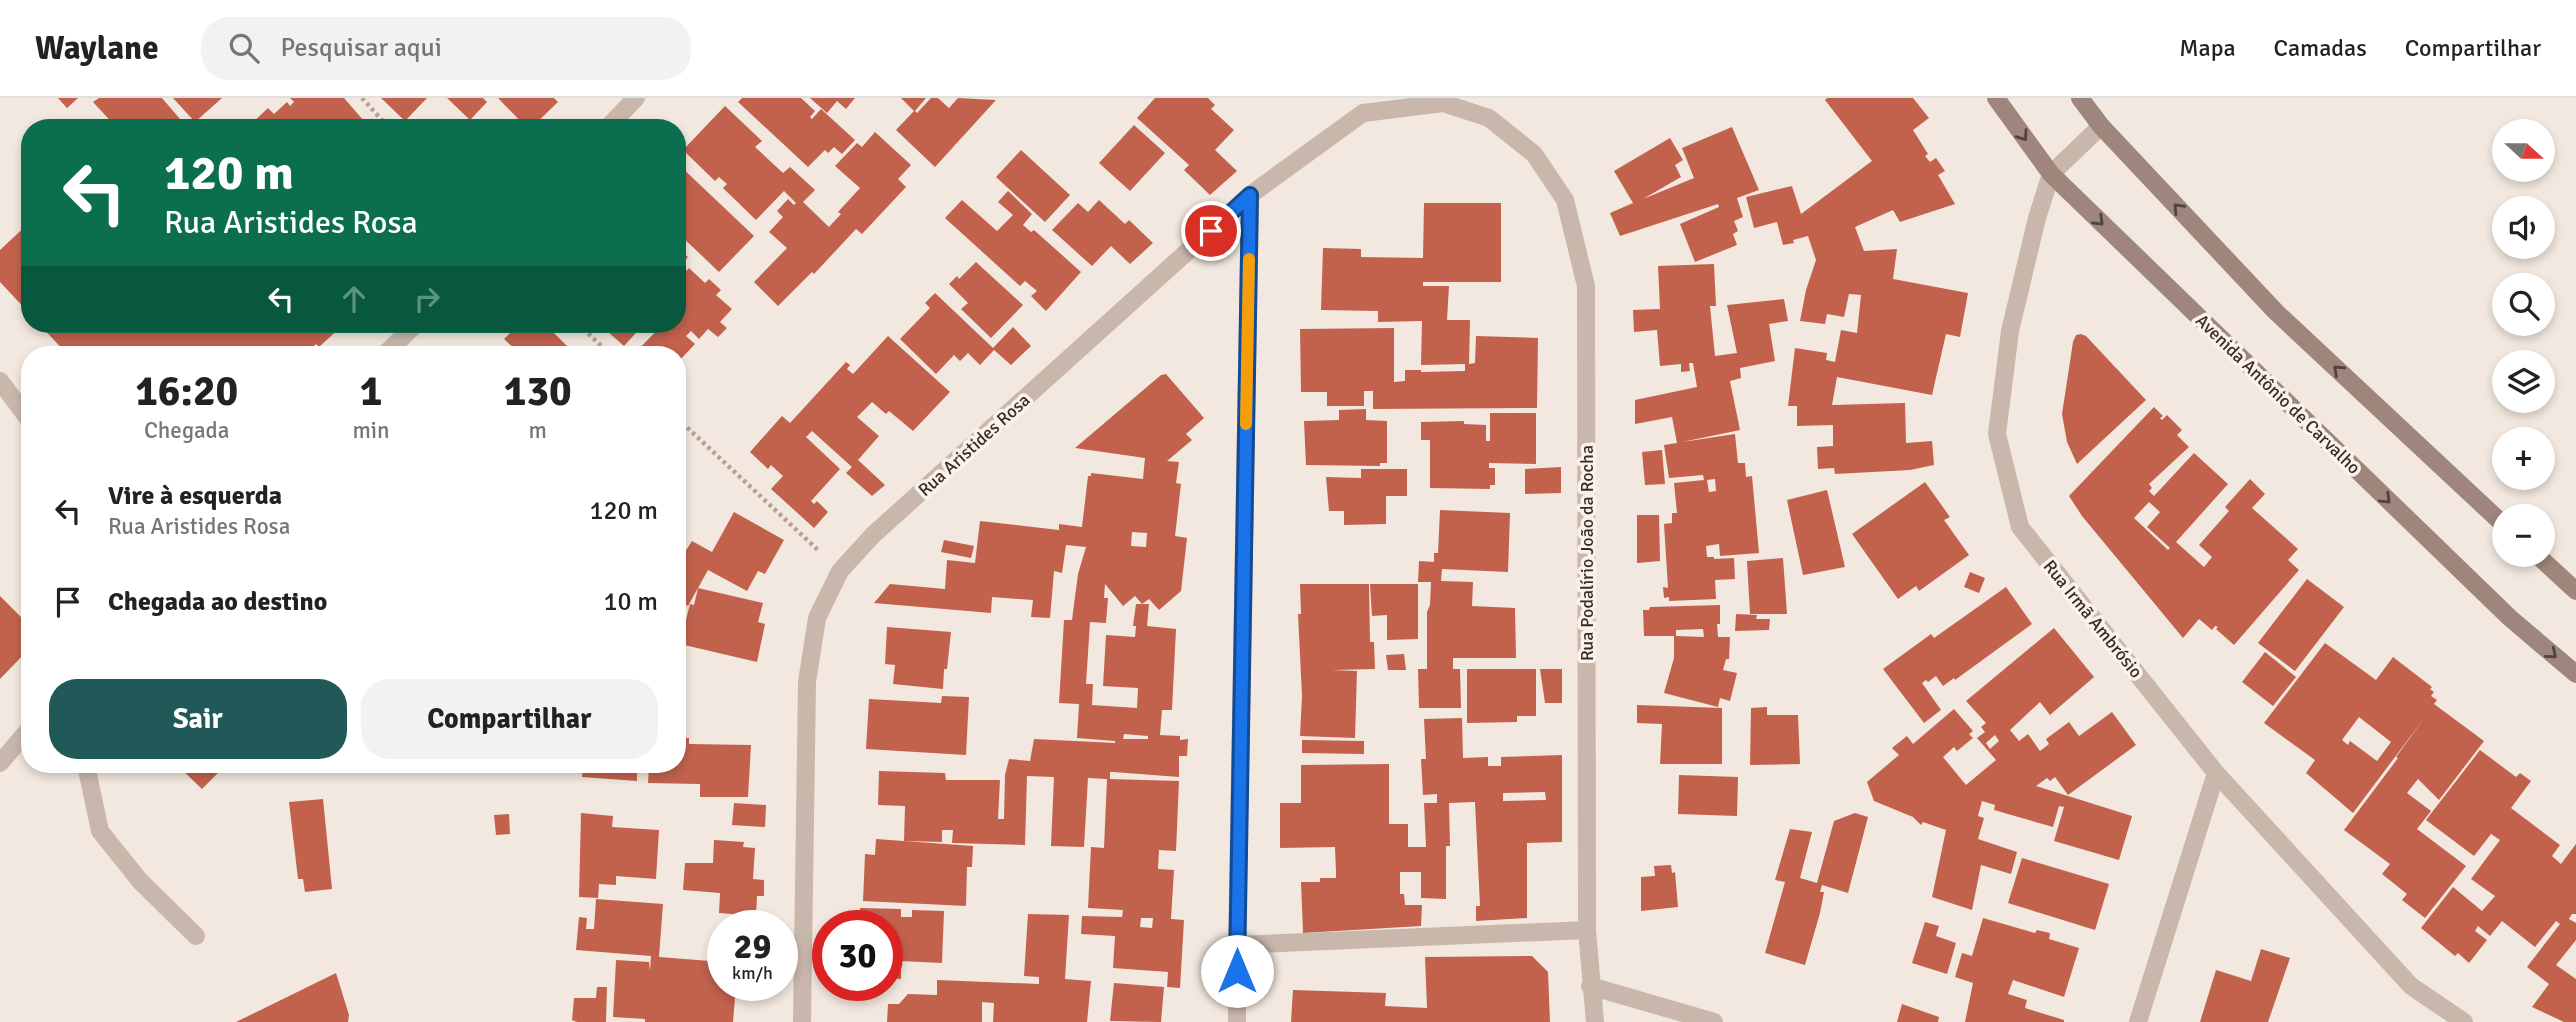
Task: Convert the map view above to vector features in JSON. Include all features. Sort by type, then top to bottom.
[{"type":"main road","name":"Avenida Antônio de Carvalho","points":[[1996,98],[2050,174],[2510,618],[2576,674]]},
{"type":"main road","points":[[2080,98],[2101,126],[2276,312],[2492,513]]},
{"type":"main road","points":[[2550,567],[2576,591]]},
{"type":"street","points":[[616,119],[636,98]]},
{"type":"street","name":"Rua Aristides Rosa","points":[[802,1022],[807,682],[817,618],[840,571],[873,536],[1250,195],[1363,113],[1443,103],[1489,118]]},
{"type":"street","name":"Rua Podalírio João da Rocha","points":[[1489,118],[1534,154],[1565,200],[1586,286],[1587,930],[1595,1022]]},
{"type":"street","points":[[2050,174],[2101,126]]},
{"type":"street","name":"Rua Irmã Ambrósio","points":[[2050,174],[2010,331],[1997,434],[2020,527],[2216,773],[2411,986],[2464,1022]]},
{"type":"street","points":[[1237,1022],[1250,195]]},
{"type":"street","points":[[393,346],[407,333]]},
{"type":"street","points":[[0,381],[21,409]]},
{"type":"street","points":[[0,763],[21,738]]},
{"type":"street","points":[[88,773],[100,831],[140,881],[196,936]]},
{"type":"street","points":[[2138,1022],[2216,773]]},
{"type":"street","points":[[1237,945],[1587,930]]},
{"type":"street","points":[[1590,986],[1714,1022]]},
{"type":"path","points":[[362,98],[381,119]]},
{"type":"path","points":[[588,333],[601,346]]},
{"type":"path","points":[[686,426],[840,571]]},
{"type":"building","points":[[58,98],[78,98],[67,108]]},
{"type":"building","points":[[99,98],[162,98],[180,119],[109,119],[93,102]]},
{"type":"building","points":[[173,98],[222,98],[198,119],[192,119]]},
{"type":"building","points":[[290,98],[344,98],[362,119],[256,119],[268,108],[274,114],[287,102],[290,106],[294,102]]},
{"type":"building","points":[[381,98],[427,98],[407,119],[403,119]]},
{"type":"building","points":[[447,98],[483,98],[487,102],[469,119]]},
{"type":"building","points":[[498,98],[554,98],[558,102],[540,119],[518,119]]},
{"type":"building","points":[[742,98],[801,98],[815,111],[810,117],[812,119],[821,109],[855,140],[842,154],[834,147],[828,153],[825,150],[808,167],[738,102]]},
{"type":"building","points":[[810,98],[855,98],[846,109],[837,101],[827,113]]},
{"type":"building","points":[[901,98],[926,98],[915,111],[917,113],[931,98],[938,98],[949,108],[958,98],[996,100],[935,167],[896,130],[914,111]]},
{"type":"building","points":[[1155,98],[1208,98],[1215,105],[1211,109],[1234,130],[1215,150],[1237,171],[1210,195],[1184,170],[1189,165],[1137,118]]},
{"type":"building","points":[[1913,98],[1929,118],[1913,130],[1928,154],[1925,156],[1930,162],[1936,158],[1945,171],[1938,175],[1955,204],[1900,222],[1893,210],[1855,227],[1864,251],[1897,249],[1893,279],[1968,293],[1960,337],[1946,334],[1932,395],[1837,377],[1832,405],[1905,403],[1906,443],[1932,441],[1934,465],[1910,470],[1835,474],[1834,468],[1818,469],[1817,447],[1833,446],[1833,425],[1797,426],[1797,406],[1788,406],[1795,348],[1827,353],[1826,360],[1835,362],[1841,330],[1857,333],[1861,295],[1849,294],[1844,317],[1827,314],[1825,324],[1800,321],[1816,260],[1808,236],[1783,245],[1777,222],[1754,228],[1746,197],[1792,186],[1801,214],[1872,161],[1825,100]]},
{"type":"building","points":[[725,106],[762,141],[755,147],[783,173],[790,167],[815,190],[803,202],[829,227],[841,214],[838,212],[860,188],[835,166],[857,143],[862,147],[875,132],[911,165],[898,179],[906,187],[862,234],[856,229],[814,274],[812,272],[778,306],[754,282],[787,248],[769,232],[783,217],[777,211],[788,199],[794,205],[796,203],[784,191],[756,220],[723,188],[727,184],[719,177],[715,181],[686,153],[686,147]]},
{"type":"building","points":[[1134,125],[1165,153],[1130,191],[1099,163]]},
{"type":"building","points":[[1732,127],[1759,190],[1737,198],[1743,217],[1734,221],[1738,231],[1733,234],[1737,245],[1695,262],[1680,224],[1719,207],[1718,204],[1620,236],[1610,213],[1633,203],[1614,171],[1670,138],[1683,160],[1675,165],[1681,177],[1643,199],[1694,178],[1682,148]]},
{"type":"building","points":[[1021,150],[1070,195],[1045,222],[996,177]]},
{"type":"building","points":[[686,172],[754,236],[719,272],[686,241]]},
{"type":"building","points":[[1008,191],[1032,214],[1023,225],[1031,232],[1034,230],[1081,272],[1046,311],[1031,296],[1037,291],[1025,281],[1020,286],[945,218],[962,200],[997,231],[1013,215],[998,202]]},
{"type":"building","points":[[1099,200],[1125,224],[1129,220],[1153,243],[1130,264],[1111,246],[1092,266],[1052,230],[1078,203],[1088,212]]},
{"type":"building","points":[[1424,203],[1501,203],[1501,282],[1423,282],[1423,286],[1449,286],[1447,320],[1470,320],[1469,364],[1475,363],[1476,336],[1538,338],[1537,408],[1373,409],[1373,391],[1364,391],[1364,406],[1327,406],[1327,392],[1301,392],[1300,329],[1394,328],[1394,382],[1405,381],[1405,370],[1465,371],[1465,364],[1421,365],[1422,321],[1378,322],[1378,311],[1321,310],[1323,248],[1361,249],[1361,257],[1423,258]]},
{"type":"building","points":[[21,230],[21,304],[0,282],[0,250]]},
{"type":"building","points":[[976,262],[1023,305],[991,338],[961,309],[968,303],[949,284],[957,276],[959,279]]},
{"type":"building","points":[[1714,264],[1716,306],[1710,306],[1715,356],[1737,353],[1727,305],[1784,299],[1788,321],[1769,324],[1775,361],[1740,368],[1741,378],[1730,381],[1740,430],[1682,442],[1735,434],[1738,463],[1745,463],[1746,477],[1752,476],[1759,553],[1720,556],[1719,544],[1706,546],[1707,557],[1734,558],[1735,579],[1715,580],[1716,599],[1669,601],[1669,597],[1664,598],[1663,587],[1668,588],[1664,524],[1672,523],[1672,513],[1677,513],[1674,483],[1704,480],[1703,475],[1669,478],[1664,445],[1677,443],[1672,417],[1635,424],[1635,400],[1697,387],[1693,363],[1689,363],[1690,371],[1681,372],[1681,364],[1660,366],[1657,330],[1634,332],[1633,310],[1660,309],[1658,266]],"holes":[[[1715,479],[1716,491],[1709,492],[1707,480]]]},
{"type":"building","points":[[689,268],[705,283],[709,279],[721,290],[716,295],[732,309],[720,322],[727,328],[718,337],[708,329],[699,339],[691,331],[686,336],[695,344],[686,354],[686,346],[642,346],[654,333],[686,333],[686,271]]},
{"type":"building","points":[[935,293],[993,348],[1013,327],[1031,346],[1011,365],[994,350],[980,365],[968,353],[960,361],[954,355],[936,374],[900,339],[930,308],[925,303]]},
{"type":"building","points":[[47,333],[334,333],[320,346],[60,346]]},
{"type":"building","points":[[510,333],[554,333],[567,346],[511,346],[504,339]]},
{"type":"building","points":[[609,333],[636,333],[624,346]]},
{"type":"building","points":[[2076,335],[2086,336],[2146,400],[2077,464],[2067,442],[2062,414],[2073,342]]},
{"type":"building","points":[[888,336],[950,392],[913,431],[889,411],[886,414],[872,402],[857,417],[879,436],[858,460],[885,485],[872,496],[846,473],[852,467],[812,431],[806,437],[840,469],[811,501],[814,504],[817,501],[828,512],[814,528],[771,489],[783,476],[771,465],[768,469],[750,452],[782,416],[790,423],[846,362],[850,365],[847,369],[853,374]]},
{"type":"building","points":[[1166,374],[1204,418],[1186,434],[1192,440],[1167,461],[1179,462],[1176,483],[1181,484],[1175,536],[1187,538],[1181,591],[1159,610],[1149,599],[1142,604],[1149,604],[1147,626],[1176,629],[1172,710],[1162,710],[1160,735],[1180,736],[1180,740],[1188,739],[1187,756],[1179,756],[1179,777],[1110,772],[1110,779],[1179,781],[1176,851],[1159,850],[1158,869],[1174,870],[1171,919],[1184,920],[1180,988],[1167,987],[1168,972],[1113,968],[1115,936],[1081,934],[1082,916],[1122,917],[1123,910],[1088,908],[1091,847],[1104,848],[1107,779],[1088,778],[1084,847],[1051,846],[1054,777],[1027,776],[1025,845],[952,843],[953,830],[942,830],[942,842],[904,841],[905,806],[878,805],[879,771],[945,773],[946,780],[1000,780],[998,819],[1004,819],[1005,775],[1009,759],[1030,761],[1034,739],[1115,743],[1077,738],[1079,704],[1059,703],[1064,620],[1072,620],[1078,574],[1086,547],[1066,545],[1062,573],[1054,571],[1050,618],[1031,617],[1033,600],[992,597],[991,613],[874,603],[890,584],[945,589],[947,560],[975,563],[980,521],[1059,530],[1059,524],[1082,527],[1088,476],[1091,476],[1091,473],[1143,479],[1145,458],[1075,448],[1161,375]],"holes":[[[1132,532],[1147,533],[1146,547],[1131,546]],[[1105,584],[1123,606],[1135,596],[1142,604],[1136,604],[1133,626],[1136,626],[1135,637],[1106,635],[1103,686],[1138,688],[1137,708],[1092,705],[1093,684],[1086,684],[1090,622],[1106,623],[1108,598],[1104,598]],[[1124,734],[1148,736],[1148,739],[1123,739]],[[1141,918],[1153,918],[1152,928],[1140,927]]]},
{"type":"building","points":[[2154,407],[2163,416],[2160,418],[2162,420],[2167,415],[2182,430],[2177,435],[2189,447],[2149,484],[2152,488],[2149,491],[2154,496],[2194,453],[2228,484],[2176,542],[2204,567],[2212,557],[2199,545],[2229,511],[2225,507],[2250,479],[2265,494],[2252,508],[2298,549],[2288,560],[2299,570],[2234,645],[2216,629],[2218,627],[2215,626],[2212,630],[2199,619],[2183,638],[2082,516],[2069,496]],"holes":[[[2149,502],[2160,512],[2147,527],[2170,548],[2168,550],[2134,518]]]},
{"type":"building","points":[[1366,409],[1366,420],[1387,421],[1387,463],[1380,463],[1380,466],[1306,465],[1304,421],[1339,420],[1339,410]]},
{"type":"building","points":[[1490,413],[1536,413],[1536,464],[1489,463],[1489,468],[1495,468],[1495,485],[1490,485],[1490,489],[1430,488],[1430,440],[1421,440],[1421,422],[1464,421],[1464,424],[1486,425],[1486,441],[1490,441]]},
{"type":"building","points":[[1662,450],[1665,484],[1645,485],[1642,452]]},
{"type":"building","points":[[1561,467],[1561,493],[1525,494],[1525,469]]},
{"type":"building","points":[[1361,469],[1407,469],[1407,496],[1386,496],[1386,524],[1344,525],[1344,511],[1329,511],[1326,477],[1361,478]]},
{"type":"building","points":[[1925,482],[1950,517],[1944,520],[1969,555],[1919,591],[1916,586],[1898,599],[1852,534]]},
{"type":"building","points":[[1827,490],[1845,567],[1803,575],[1787,500]]},
{"type":"building","points":[[1440,510],[1510,513],[1508,572],[1442,569],[1441,581],[1473,582],[1472,606],[1515,608],[1516,658],[1453,658],[1453,669],[1460,669],[1461,708],[1419,708],[1418,669],[1427,669],[1427,612],[1431,582],[1418,582],[1419,561],[1434,562],[1434,553],[1438,553]]},
{"type":"building","points":[[734,512],[784,540],[765,574],[758,571],[747,591],[708,570],[688,606],[686,550],[692,541],[712,552]]},
{"type":"building","points":[[1637,515],[1659,515],[1660,561],[1637,563]]},
{"type":"building","points":[[944,540],[974,546],[971,558],[941,552]]},
{"type":"building","points":[[1783,558],[1787,614],[1750,614],[1747,561]]},
{"type":"building","points":[[1970,572],[1985,578],[1979,593],[1964,587]]},
{"type":"building","points":[[2307,579],[2344,607],[2295,671],[2258,643]]},
{"type":"building","points":[[1300,584],[1369,584],[1370,642],[1374,642],[1375,669],[1332,670],[1357,671],[1355,738],[1300,736]]},
{"type":"building","points":[[1370,584],[1418,584],[1418,639],[1387,640],[1387,615],[1372,616]]},
{"type":"building","points":[[2006,587],[2032,624],[1955,680],[1954,678],[1943,686],[1936,676],[1922,683],[1941,710],[1924,723],[1883,669],[1931,634],[1934,638]]},
{"type":"building","points":[[698,588],[763,603],[758,622],[765,624],[757,662],[686,645],[686,620],[690,604],[694,605]]},
{"type":"building","points":[[0,596],[21,617],[21,657],[0,679]]},
{"type":"building","points":[[1720,605],[1718,637],[1730,637],[1729,659],[1726,659],[1723,670],[1737,673],[1730,701],[1720,698],[1718,707],[1664,693],[1674,658],[1674,636],[1644,636],[1643,610],[1649,610],[1650,607]],"holes":[[[1703,629],[1704,637],[1676,636],[1676,630]]]},
{"type":"building","points":[[1736,614],[1770,619],[1769,630],[1735,631]]},
{"type":"building","points":[[887,627],[951,632],[943,689],[893,684],[895,665],[885,664]]},
{"type":"building","points":[[2054,628],[2094,677],[2050,715],[2040,702],[2010,730],[2019,741],[2028,734],[2040,751],[2049,744],[2046,739],[2069,722],[2079,736],[2112,712],[2136,745],[2068,795],[2055,777],[2050,781],[2047,778],[2036,786],[2132,816],[2119,860],[2054,841],[2064,807],[2059,806],[2053,827],[1994,810],[1995,805],[1982,801],[1978,816],[1984,818],[1978,839],[2017,852],[2011,874],[1981,865],[1972,910],[1932,897],[1946,830],[1923,822],[1921,825],[1913,817],[1874,801],[1867,782],[1899,755],[1892,748],[1907,736],[1913,744],[1954,709],[1973,731],[1969,734],[1973,738],[1957,751],[1954,747],[1943,757],[1966,785],[1996,760],[1977,738],[1985,732],[1981,727],[1986,723],[1966,701]],"holes":[[[1995,735],[1999,741],[1990,749],[1986,743]]]},
{"type":"building","points":[[2325,643],[2376,680],[2393,657],[2432,687],[2430,689],[2434,692],[2431,696],[2437,700],[2434,704],[2484,741],[2439,800],[2418,779],[2407,793],[2431,811],[2417,829],[2466,866],[2425,918],[2402,900],[2407,894],[2382,874],[2390,864],[2344,830],[2425,717],[2353,813],[2306,773],[2315,760],[2264,723]],"holes":[[[2359,717],[2391,742],[2377,761],[2350,741],[2348,745],[2342,740]]]},
{"type":"building","points":[[2265,652],[2296,677],[2273,706],[2242,682]]},
{"type":"building","points":[[1404,654],[1406,670],[1388,670],[1386,655]]},
{"type":"building","points":[[1467,669],[1536,669],[1536,716],[1517,716],[1517,722],[1467,723]]},
{"type":"building","points":[[1540,669],[1562,669],[1562,703],[1545,703]]},
{"type":"building","points":[[942,696],[969,697],[966,755],[866,749],[869,699],[941,703]]},
{"type":"building","points":[[1637,705],[1722,708],[1722,764],[1660,764],[1662,724],[1637,723]]},
{"type":"building","points":[[1767,707],[1767,715],[1798,715],[1800,764],[1750,765],[1751,708]]},
{"type":"building","points":[[1462,718],[1463,758],[1488,757],[1488,766],[1501,766],[1501,757],[1562,755],[1562,842],[1527,843],[1527,918],[1476,921],[1476,906],[1480,906],[1475,802],[1449,803],[1450,846],[1446,846],[1446,899],[1421,898],[1421,872],[1400,872],[1400,894],[1404,894],[1405,905],[1422,905],[1421,926],[1303,933],[1301,882],[1320,882],[1320,878],[1336,878],[1336,873],[1335,847],[1280,848],[1280,803],[1301,803],[1301,765],[1389,764],[1389,824],[1408,824],[1408,847],[1426,847],[1424,803],[1437,803],[1437,794],[1423,795],[1421,759],[1426,759],[1424,719]],"holes":[[[1545,792],[1546,800],[1503,801],[1503,793]]]},
{"type":"building","points":[[686,738],[689,738],[689,744],[751,745],[748,797],[700,797],[700,784],[648,783],[649,773],[686,773]]},
{"type":"building","points":[[1302,740],[1364,741],[1364,754],[1302,753]]},
{"type":"building","points":[[2480,750],[2516,777],[2520,773],[2531,781],[2511,808],[2560,845],[2552,856],[2561,864],[2576,844],[2576,914],[2572,914],[2569,919],[2576,923],[2576,940],[2556,965],[2576,979],[2576,1022],[2564,1022],[2532,1007],[2549,984],[2527,967],[2560,924],[2556,921],[2535,947],[2502,921],[2490,936],[2478,926],[2475,931],[2487,940],[2469,963],[2458,953],[2455,956],[2421,928],[2453,887],[2482,911],[2495,896],[2471,879],[2500,840],[2491,834],[2474,856],[2426,820]]},
{"type":"building","points":[[185,773],[218,773],[202,789]]},
{"type":"building","points":[[582,773],[637,773],[637,781],[582,777]]},
{"type":"building","points":[[1679,775],[1738,777],[1737,816],[1678,814]]},
{"type":"building","points":[[323,799],[332,889],[305,892],[303,879],[298,879],[289,802]]},
{"type":"building","points":[[734,803],[766,805],[765,827],[732,825]]},
{"type":"building","points":[[581,813],[613,816],[612,827],[659,830],[656,879],[616,876],[616,885],[599,884],[598,898],[579,897]]},
{"type":"building","points":[[1855,813],[1868,817],[1848,893],[1822,885],[1820,892],[1824,892],[1820,913],[1805,965],[1765,953],[1785,882],[1775,880],[1790,829],[1812,832],[1800,878],[1817,883],[1834,821]]},
{"type":"building","points":[[509,814],[510,834],[496,835],[494,815]]},
{"type":"building","points":[[876,839],[973,846],[972,867],[967,867],[966,906],[863,901],[865,854],[875,855]]},
{"type":"building","points":[[714,840],[744,842],[743,847],[755,848],[753,879],[764,880],[764,896],[757,896],[756,910],[719,910],[720,893],[683,890],[685,863],[713,863]]},
{"type":"building","points":[[2022,858],[2109,884],[2095,930],[2008,903]]},
{"type":"building","points":[[1671,865],[1672,873],[1675,872],[1678,907],[1641,911],[1641,877],[1655,876],[1654,866]]},
{"type":"building","points":[[596,899],[663,904],[659,957],[707,961],[707,1001],[735,1001],[733,1022],[645,1022],[645,1019],[613,1017],[616,960],[649,962],[650,971],[651,956],[576,950],[579,917],[587,918],[586,929],[594,929]]},
{"type":"building","points":[[860,908],[901,909],[901,910]]},
{"type":"building","points":[[912,910],[944,911],[942,963],[903,961],[903,917],[912,917]]},
{"type":"building","points":[[1028,914],[1069,915],[1065,979],[1091,981],[1087,1022],[993,1022],[994,1003],[982,1002],[982,1022],[887,1022],[888,1004],[899,1004],[908,994],[937,995],[937,980],[1039,984],[1039,977],[1024,976]]},
{"type":"building","points":[[1983,918],[2035,933],[2037,930],[2050,933],[2049,939],[2079,948],[2064,997],[2013,980],[2008,994],[2027,1000],[2025,1008],[2064,1022],[1965,1022],[1973,983],[1955,977],[1962,953],[1972,956]]},
{"type":"building","points":[[1925,922],[1939,926],[1936,936],[1956,943],[1947,974],[1912,963]]},
{"type":"building","points":[[2261,949],[2290,958],[2268,1022],[2200,1022],[2216,970],[2251,981]]},
{"type":"building","points":[[1532,956],[1548,972],[1550,1022],[1291,1022],[1293,990],[1386,993],[1385,1006],[1427,1008],[1425,957]]},
{"type":"building","points":[[336,973],[349,1015],[348,1022],[236,1022]]},
{"type":"building","points":[[1114,983],[1164,987],[1161,1022],[1110,1021]]},
{"type":"building","points":[[597,987],[607,987],[606,1022],[572,1020],[574,998],[596,998]]},
{"type":"building","points":[[1902,1004],[1939,1017],[1938,1022],[1897,1022]]},
{"type":"slow traffic","points":[[1246,424],[1249,259]]},
{"type":"route","points":[[1211,231],[1250,195],[1237,971]]}]
